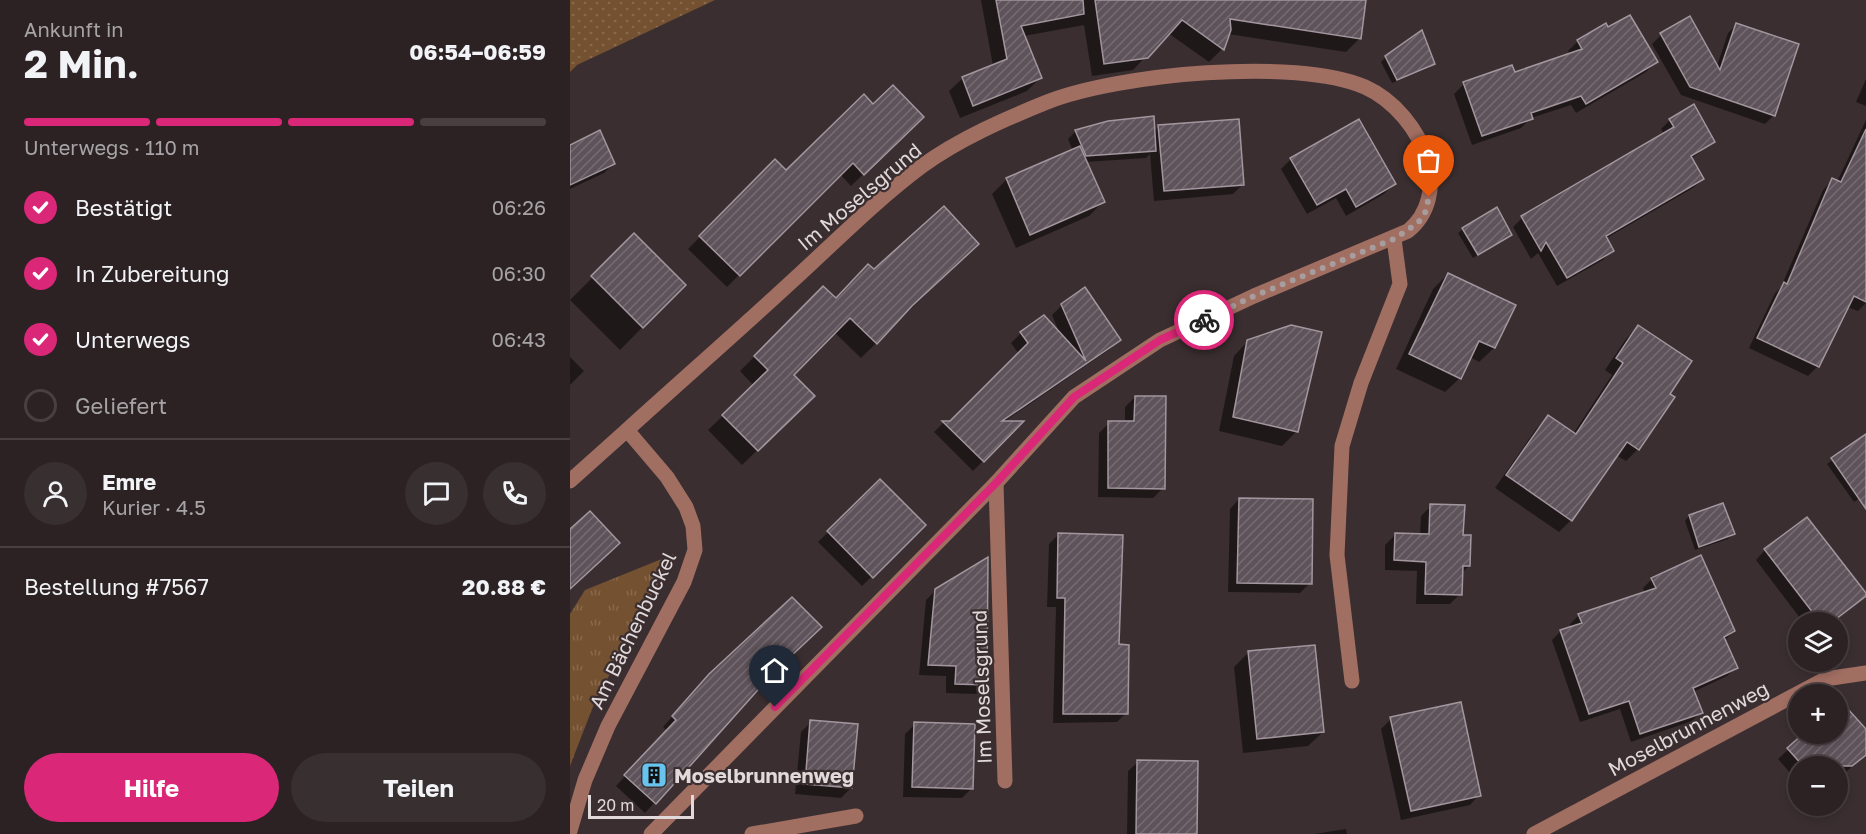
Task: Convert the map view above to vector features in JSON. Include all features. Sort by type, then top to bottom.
[{"type":"street","name":"Im Moselsgrund","points":[[627,430],[923,165],[1005,120],[1050,101],[1112,84],[1163,76],[1310,75],[1341,78],[1382,96],[1406,119],[1427,161],[1430,178],[1425,213],[1418,223],[1394,239],[1254,296],[1160,340],[1074,397],[996,483],[656,828]]},
{"type":"street","points":[[1352,681],[1337,555],[1342,446],[1361,383],[1400,284],[1394,239]]},
{"type":"street","points":[[570,481],[627,430]]},
{"type":"street","name":"Am Bächenbuckel","points":[[570,831],[585,780],[608,726],[684,582],[694,550],[693,526],[686,507],[667,477],[627,430]]},
{"type":"street","name":"Im Moselsgrund","points":[[996,483],[1005,781]]},
{"type":"street","name":"Moselbrunnenweg","points":[[1534,834],[1825,680],[1866,673]]},
{"type":"street","points":[[752,834],[856,816]]},
{"type":"green space","points":[[570,0],[715,0],[577,65],[570,72]]},
{"type":"green space","points":[[674,554],[594,704],[570,766],[570,614],[585,590]]},
{"type":"building","points":[[996,0],[1083,0],[1084,14],[1021,26],[1042,78],[973,106],[962,77],[1007,59]]},
{"type":"building","points":[[1095,0],[1366,0],[1361,39],[1230,19],[1231,30],[1224,50],[1182,20],[1148,58],[1104,64]]},
{"type":"building","points":[[1630,15],[1658,62],[1586,104],[1581,96],[1531,113],[1533,119],[1482,136],[1463,82],[1512,65],[1515,72],[1582,49],[1577,40],[1606,23],[1608,27]]},
{"type":"building","points":[[1690,16],[1720,70],[1736,23],[1799,44],[1775,116],[1690,87],[1660,33]]},
{"type":"building","points":[[1422,30],[1435,64],[1397,80],[1385,56]]},
{"type":"building","points":[[893,85],[924,117],[864,175],[853,163],[740,276],[699,236],[775,159],[786,170],[864,94],[873,104]]},
{"type":"building","points":[[1694,104],[1715,142],[1691,156],[1704,179],[1606,236],[1614,251],[1567,278],[1546,242],[1541,251],[1521,216],[1674,127],[1669,119]]},
{"type":"building","points":[[1154,116],[1156,151],[1086,156],[1075,130],[1108,121]]},
{"type":"building","points":[[1239,119],[1244,185],[1164,191],[1158,125]]},
{"type":"building","points":[[1359,119],[1396,184],[1356,207],[1346,189],[1317,205],[1290,158]]},
{"type":"building","points":[[1866,129],[1866,302],[1854,296],[1819,367],[1757,338],[1784,282],[1787,284],[1832,178],[1841,182]]},
{"type":"building","points":[[600,130],[615,164],[570,185],[570,145]]},
{"type":"building","points":[[1080,146],[1105,202],[1030,235],[1006,178]]},
{"type":"building","points":[[944,206],[979,244],[912,306],[877,344],[850,318],[794,375],[815,396],[758,451],[722,415],[768,370],[754,356],[823,286],[836,298],[868,264],[874,269]]},
{"type":"building","points":[[1497,207],[1512,235],[1478,255],[1462,228]]},
{"type":"building","points":[[634,233],[686,285],[643,328],[591,276]]},
{"type":"building","points":[[1448,273],[1516,305],[1495,348],[1479,341],[1461,379],[1409,354]]},
{"type":"building","points":[[1085,287],[1121,340],[1002,421],[1024,421],[984,462],[942,421],[950,421],[1028,343],[1020,332],[1044,315],[1086,361],[1061,304]]},
{"type":"building","points":[[1291,325],[1322,332],[1298,432],[1233,417],[1247,340]]},
{"type":"building","points":[[1638,325],[1692,361],[1670,394],[1675,397],[1639,450],[1627,442],[1572,521],[1506,475],[1548,415],[1576,434],[1623,363],[1616,358]]},
{"type":"building","points":[[1135,396],[1166,396],[1165,489],[1108,488],[1108,421],[1134,421]]},
{"type":"building","points":[[1866,434],[1866,509],[1831,458]]},
{"type":"building","points":[[880,479],[926,525],[873,578],[827,531]]},
{"type":"building","points":[[1239,498],[1313,499],[1312,584],[1237,583]]},
{"type":"building","points":[[1723,503],[1735,534],[1699,547],[1689,515]]},
{"type":"building","points":[[1430,504],[1465,505],[1463,535],[1471,535],[1470,566],[1463,566],[1462,595],[1425,594],[1426,562],[1394,560],[1395,533],[1429,534]]},
{"type":"building","points":[[590,511],[620,543],[570,589],[570,529]]},
{"type":"building","points":[[1807,517],[1866,596],[1845,612],[1812,612],[1764,549]]},
{"type":"building","points":[[1058,533],[1123,535],[1119,644],[1129,645],[1128,714],[1063,714],[1065,598],[1057,598]]},
{"type":"building","points":[[1701,555],[1735,631],[1724,637],[1738,668],[1693,688],[1703,713],[1640,734],[1629,701],[1589,714],[1560,630],[1582,623],[1578,614],[1656,588],[1651,578]]},
{"type":"building","points":[[988,557],[987,685],[955,684],[956,666],[928,665],[935,589]]},
{"type":"building","points":[[792,597],[822,627],[773,673],[656,804],[624,775],[676,720],[672,716],[709,674]]},
{"type":"building","points":[[1315,645],[1324,732],[1257,739],[1248,651]]},
{"type":"building","points":[[1461,702],[1481,796],[1411,811],[1390,717]]},
{"type":"building","points":[[1848,709],[1866,729],[1866,755],[1852,766],[1848,766],[1848,756],[1794,756],[1787,748],[1792,744],[1848,744]]},
{"type":"building","points":[[810,720],[858,724],[852,788],[805,784]]},
{"type":"building","points":[[914,722],[975,724],[973,789],[912,787]]},
{"type":"building","points":[[1137,760],[1198,761],[1197,834],[1136,834]]},
{"type":"way so far","points":[[1204,320],[1254,296],[1394,239],[1418,223],[1425,213],[1429,197]]},
{"type":"place","name":"Moselbrunnenweg","points":[[654,775]]},
{"type":"route","points":[[775,707],[996,483],[1074,397],[1160,340],[1204,320]]}]
